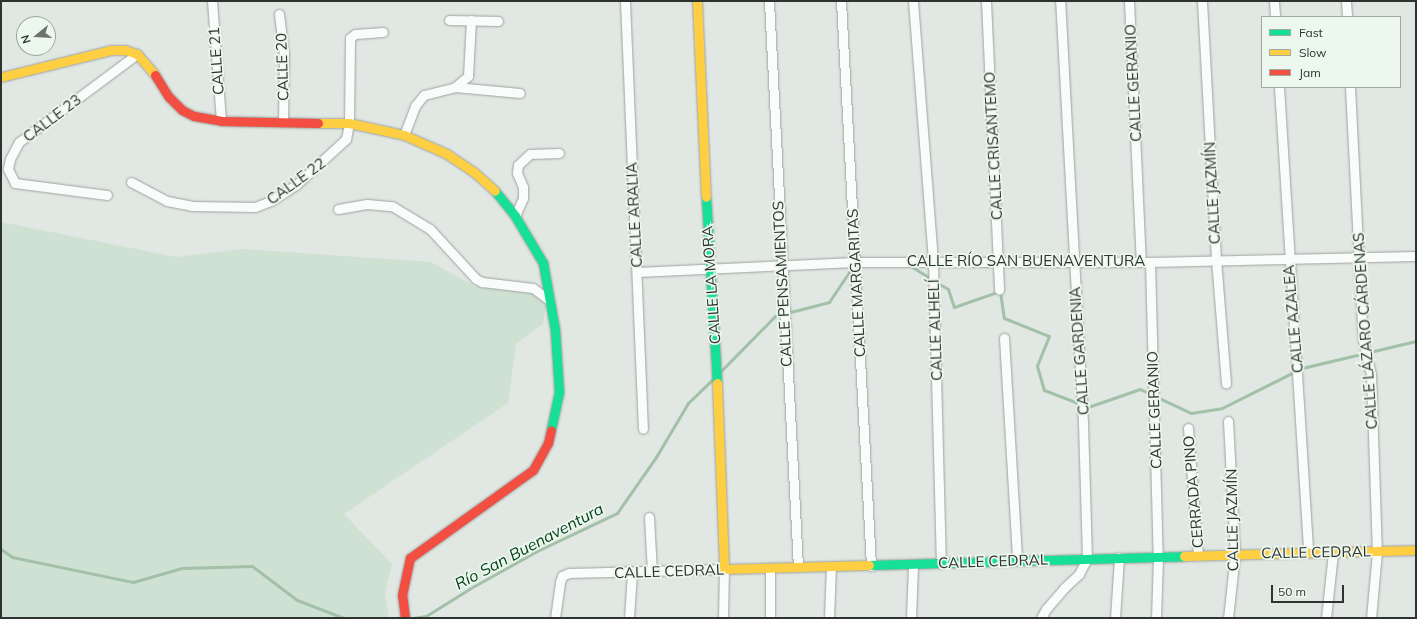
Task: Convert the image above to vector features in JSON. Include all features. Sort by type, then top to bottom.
[{"type":"street","name":"CALLE 21","points":[[212,1],[221,121]]},
{"type":"street","name":"CALLE ARALIA","points":[[625,1],[643,429]]},
{"type":"street","name":"CALLE LA MORA","points":[[697,1],[709,270],[716,354],[724,569]]},
{"type":"street","name":"CALLE PENSAMIENTOS","points":[[769,1],[784,333],[798,568]]},
{"type":"street","name":"CALLE MARGARITAS","points":[[840,1],[871,566]]},
{"type":"street","name":"CALLE ALHELÍ","points":[[913,1],[933,261],[941,564]]},
{"type":"street","name":"CALLE CRISANTEMO","points":[[986,1],[999,260],[999,290]]},
{"type":"street","name":"CALLE GARDENIA","points":[[1060,1],[1073,262],[1082,388],[1087,558]]},
{"type":"street","name":"CALLE GERANIO","points":[[1130,1],[1153,374],[1158,558],[1156,618]]},
{"type":"street","name":"CALLE JAZMÍN","points":[[1202,1],[1216,259],[1226,384]]},
{"type":"street","points":[[1274,1],[1275,16]]},
{"type":"street","points":[[1346,1],[1347,16]]},
{"type":"street","name":"CALLE 20","points":[[279,14],[284,52],[284,120]]},
{"type":"street","points":[[448,20],[498,21]]},
{"type":"street","points":[[455,87],[468,76],[471,20]]},
{"type":"street","name":"CALLE 22","points":[[131,182],[168,201],[192,206],[256,207],[271,201],[297,184],[330,156],[346,139],[349,123],[350,38],[355,34],[383,32]]},
{"type":"street","points":[[1,77],[111,50],[137,54],[147,63],[169,97],[182,110],[205,120],[284,120],[349,123],[404,135],[447,154],[474,172],[492,187],[515,216],[543,263],[555,330],[559,392],[548,443],[533,470],[410,558],[402,595],[405,618]]},
{"type":"street","name":"CALLE 23","points":[[107,195],[15,183],[9,173],[10,159],[20,142],[137,54]]},
{"type":"street","points":[[404,135],[415,106],[424,95],[455,87],[520,93]]},
{"type":"street","name":"CALLE AZALEA","points":[[1279,88],[1288,258],[1297,358],[1308,552]]},
{"type":"street","name":"CALLE LÁZARO CÁRDENAS","points":[[1350,88],[1363,340],[1371,374],[1377,552],[1372,618]]},
{"type":"street","points":[[515,216],[523,198],[523,187],[517,173],[518,165],[530,154],[559,153]]},
{"type":"street","points":[[338,209],[367,204],[392,206],[430,229],[476,279],[482,282],[533,288],[550,301]]},
{"type":"street","name":"CALLE RÍO SAN BUENAVENTURA","points":[[637,272],[781,266],[855,266],[933,261],[999,260],[1146,262],[1216,259],[1416,256]]},
{"type":"street","points":[[1004,338],[1017,560]]},
{"type":"street","name":"CALLE JAZMÍN","points":[[1228,421],[1235,554],[1228,618]]},
{"type":"street","name":"CERRADA PINO","points":[[1188,428],[1198,556]]},
{"type":"street","points":[[649,517],[652,572]]},
{"type":"street","name":"CALLE CEDRAL","points":[[555,618],[560,582],[562,576],[569,573],[632,573],[724,569],[913,565],[1119,557],[1158,558],[1235,554],[1416,550]]},
{"type":"street","points":[[1326,618],[1333,552]]},
{"type":"street","points":[[1115,618],[1119,557]]},
{"type":"street","points":[[1041,618],[1046,608],[1079,574],[1087,558]]},
{"type":"street","points":[[911,618],[913,565]]},
{"type":"street","points":[[829,618],[831,567]]},
{"type":"street","points":[[770,568],[770,618]]},
{"type":"street","points":[[724,569],[724,618]]},
{"type":"street","points":[[629,618],[632,573]]},
{"type":"green space","points":[[1,222],[176,257],[242,249],[431,262],[476,287],[516,286],[535,291],[546,303],[543,324],[516,344],[508,403],[344,514],[392,564],[385,594],[389,618],[1,618]]},
{"type":"waterway","name":"Río San Buenaventura","points":[[909,265],[931,279]]},
{"type":"waterway","name":"Río San Buenaventura","points":[[720,372],[775,316],[829,302],[853,266]]},
{"type":"waterway","name":"Río San Buenaventura","points":[[936,282],[948,289],[954,307],[1000,291],[1004,318],[1049,336],[1037,366],[1044,390],[1088,407],[1140,389],[1191,413],[1222,408],[1302,368],[1416,341]]},
{"type":"waterway","name":"Río San Buenaventura","points":[[413,618],[426,616],[469,589],[537,551],[617,513],[656,457],[688,403],[712,380]]},
{"type":"waterway","name":"Río San Buenaventura","points":[[1,549],[12,557],[133,582],[182,568],[252,566],[297,600],[344,618]]},
{"type":"traffic: fast","points":[[495,191],[515,216],[543,263],[555,330],[559,392],[551,430]]},
{"type":"traffic: fast","points":[[706,197],[717,383]]},
{"type":"traffic: fast","points":[[869,565],[1184,556]]},
{"type":"traffic: slow","points":[[697,1],[706,197]]},
{"type":"traffic: slow","points":[[1,77],[111,50],[125,50],[137,54],[155,75]]},
{"type":"traffic: slow","points":[[318,123],[349,123],[404,135],[447,154],[474,172],[495,191]]},
{"type":"traffic: slow","points":[[717,383],[724,569],[869,565]]},
{"type":"traffic: slow","points":[[1184,556],[1416,550]]},
{"type":"traffic: jam","points":[[155,75],[169,97],[182,110],[194,116],[221,121],[318,123]]},
{"type":"traffic: jam","points":[[405,618],[402,595],[410,558],[533,470],[548,443],[551,430]]}]
